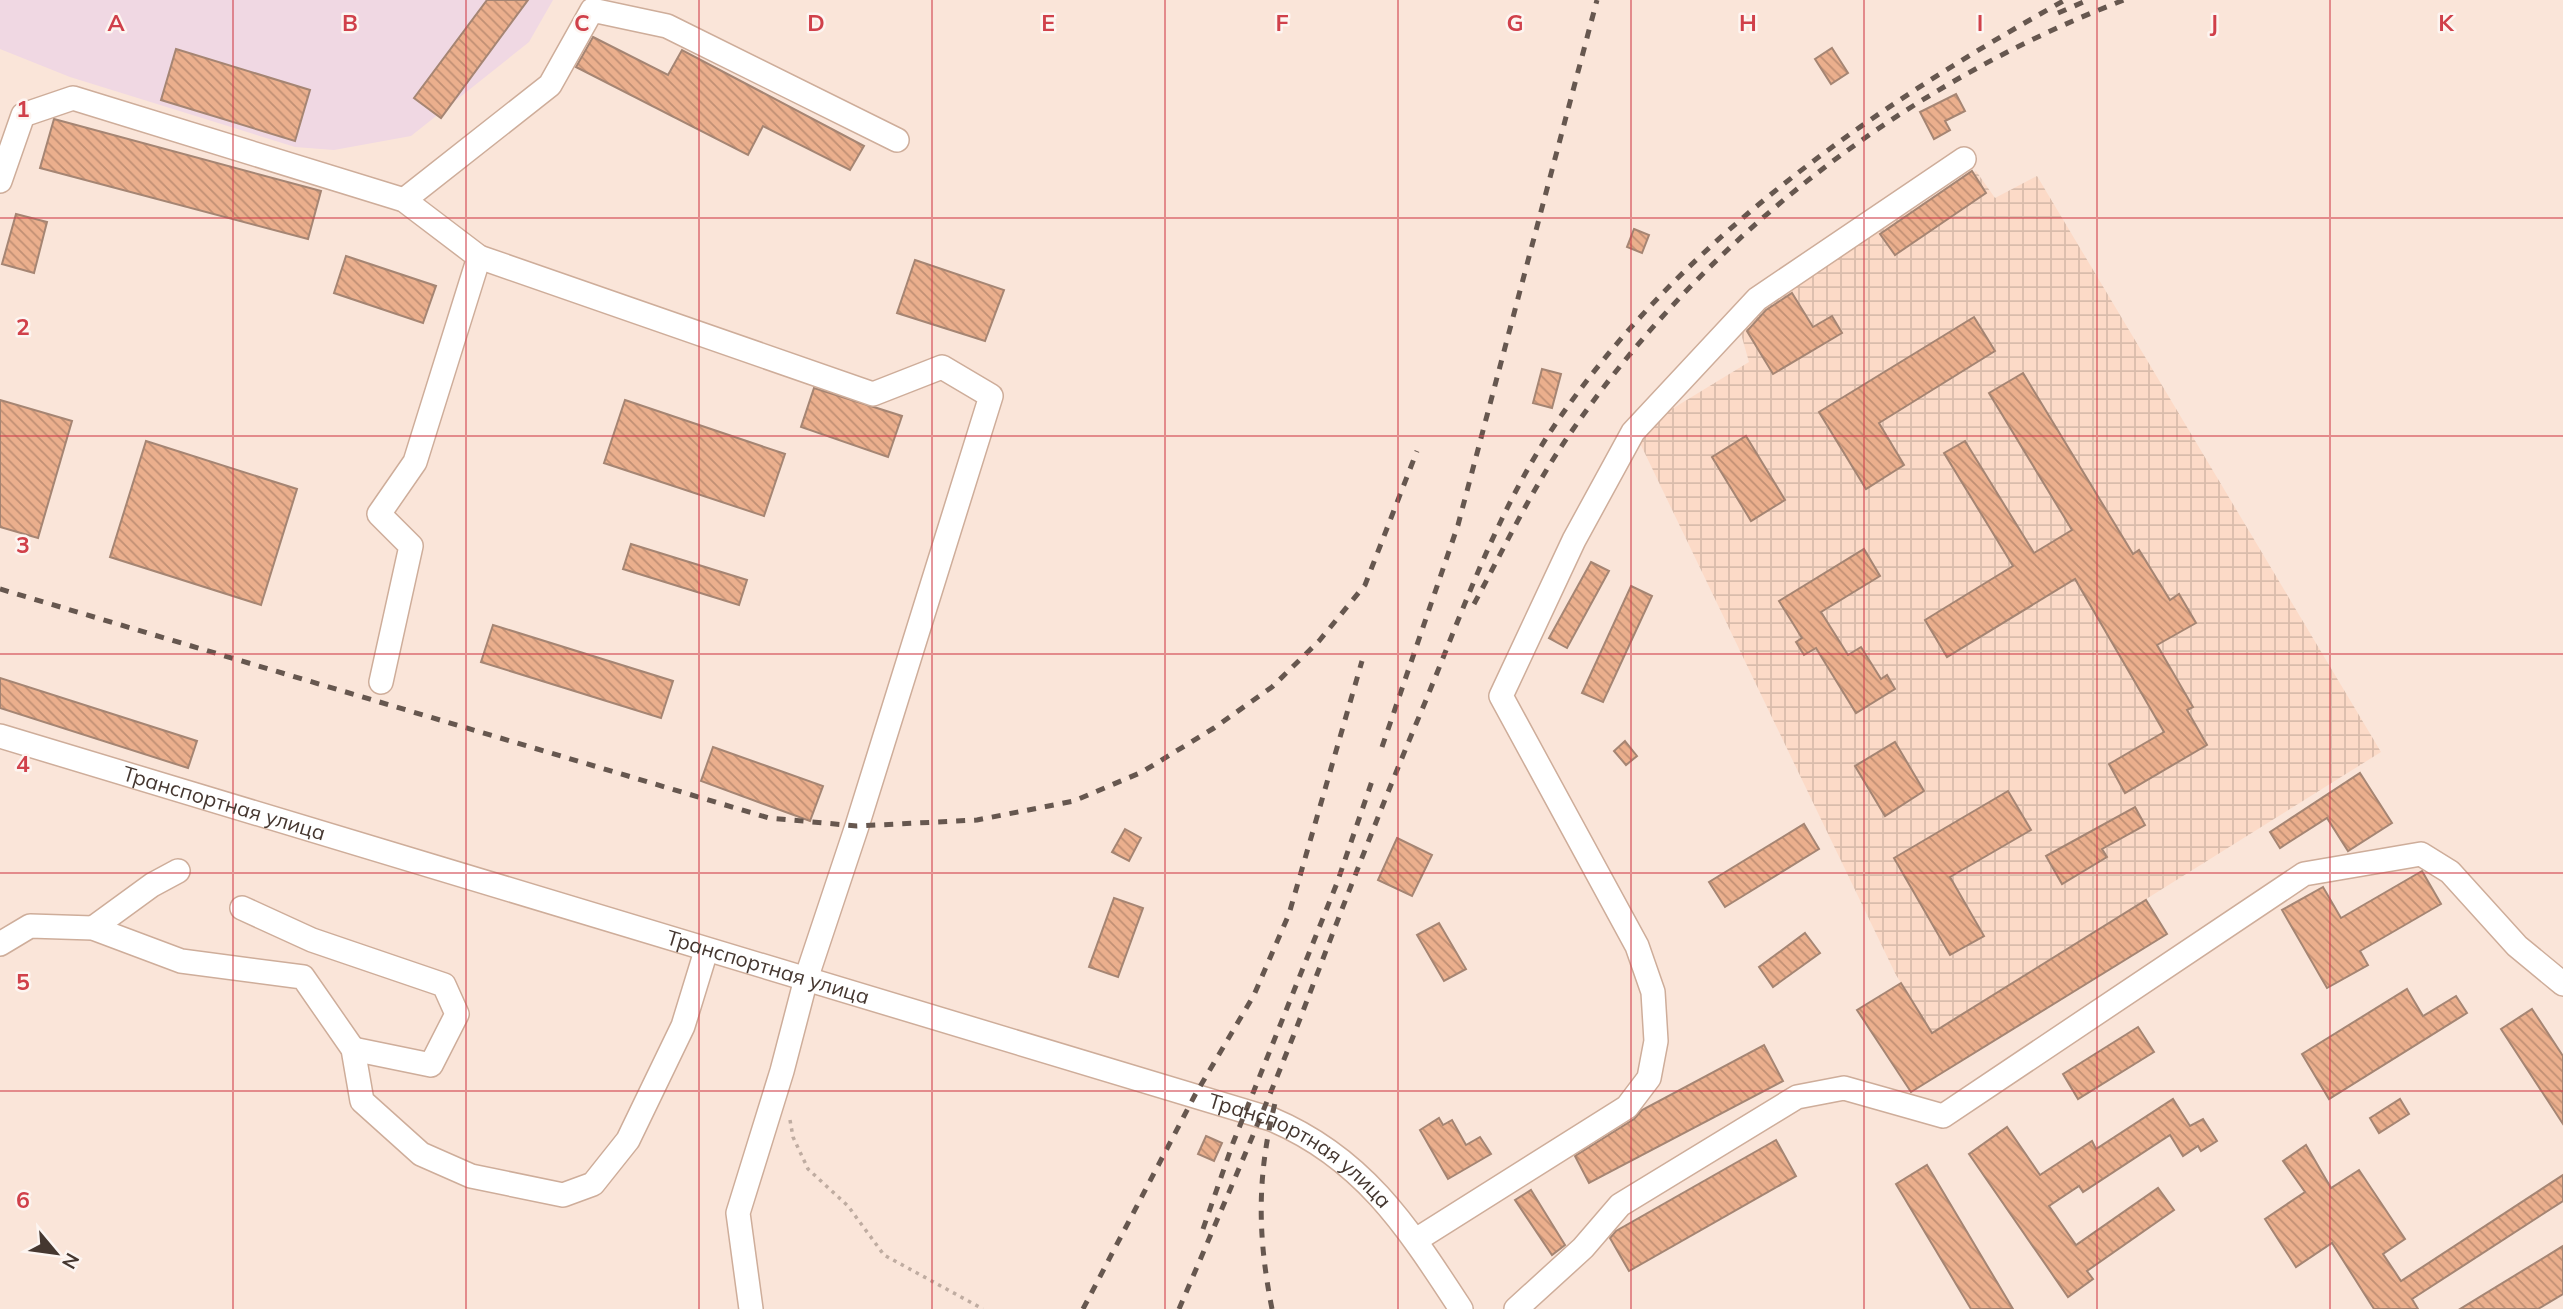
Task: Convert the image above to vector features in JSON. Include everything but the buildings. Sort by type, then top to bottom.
[{"type":"street","points":[[404,200],[550,85],[592,10],[667,26],[897,140]]},
{"type":"street","points":[[0,181],[23,115],[73,98],[404,200],[479,257],[873,394],[942,367],[990,396],[857,826],[806,979],[738,1213],[751,1309]]},
{"type":"street","points":[[1416,1240],[1627,1107],[1649,1078],[1656,1041],[1653,992],[1637,946],[1501,696],[1574,540],[1633,432],[1757,299],[1964,159]]},
{"type":"street","points":[[381,682],[411,546],[379,514],[415,462],[479,257]]},
{"type":"street","name":"Транспортная улица","points":[[0,736],[706,951],[1195,1095],[1290,1127],[1353,1169],[1394,1210],[1461,1309]]},
{"type":"street","points":[[1516,1309],[1583,1248],[1620,1205],[1797,1097],[1844,1088],[1942,1116],[2304,874],[2420,854],[2449,872],[2517,946],[2563,984]]},
{"type":"street","points":[[93,928],[152,885],[178,871]]},
{"type":"street","points":[[242,908],[312,940],[444,985],[457,1014],[431,1065],[353,1049]]},
{"type":"street","points":[[0,944],[30,926],[93,928],[181,961],[303,977],[353,1049],[362,1101],[421,1154],[471,1176],[563,1195],[593,1184],[628,1140],[683,1026],[706,951]]},
{"type":"street","points":[[303,977],[312,940]]},
{"type":"path","points":[[788,1111],[793,1137],[808,1169],[848,1206],[884,1255],[984,1309]]},
{"type":"shaded area","points":[[0,0],[553,0],[529,42],[411,136],[334,150],[295,147],[70,77],[0,49]]},
{"type":"shaded area","points":[[1976,171],[1995,198],[2037,176],[2381,752],[1932,1033],[1896,975],[1638,439],[1662,415],[1749,362],[1741,334],[1754,312],[1864,239]]},
{"type":"railway","points":[[1382,747],[1458,525],[1597,0]]},
{"type":"railway","points":[[1179,1309],[1277,1076],[1374,826],[1481,564],[1518,487],[1563,413],[1613,348],[1668,287],[1728,231],[1790,179],[1924,84],[2065,0]]},
{"type":"railway","points":[[2058,13],[2088,0]]},
{"type":"railway","points":[[1474,604],[1549,466],[1614,373],[1674,304],[1739,239],[1808,180],[1882,126],[1960,78],[2041,36],[2124,0]]},
{"type":"railway","points":[[0,589],[769,818],[857,826],[977,820],[1074,801],[1142,772],[1214,728],[1272,687],[1319,641],[1365,585],[1417,451]]},
{"type":"railway","points":[[1083,1309],[1195,1095],[1254,995],[1289,914],[1362,661]]},
{"type":"railway","points":[[1203,1229],[1233,1143],[1337,883],[1372,781]]},
{"type":"railway","points":[[1272,1309],[1264,1255],[1261,1204],[1265,1153],[1276,1099]]}]
